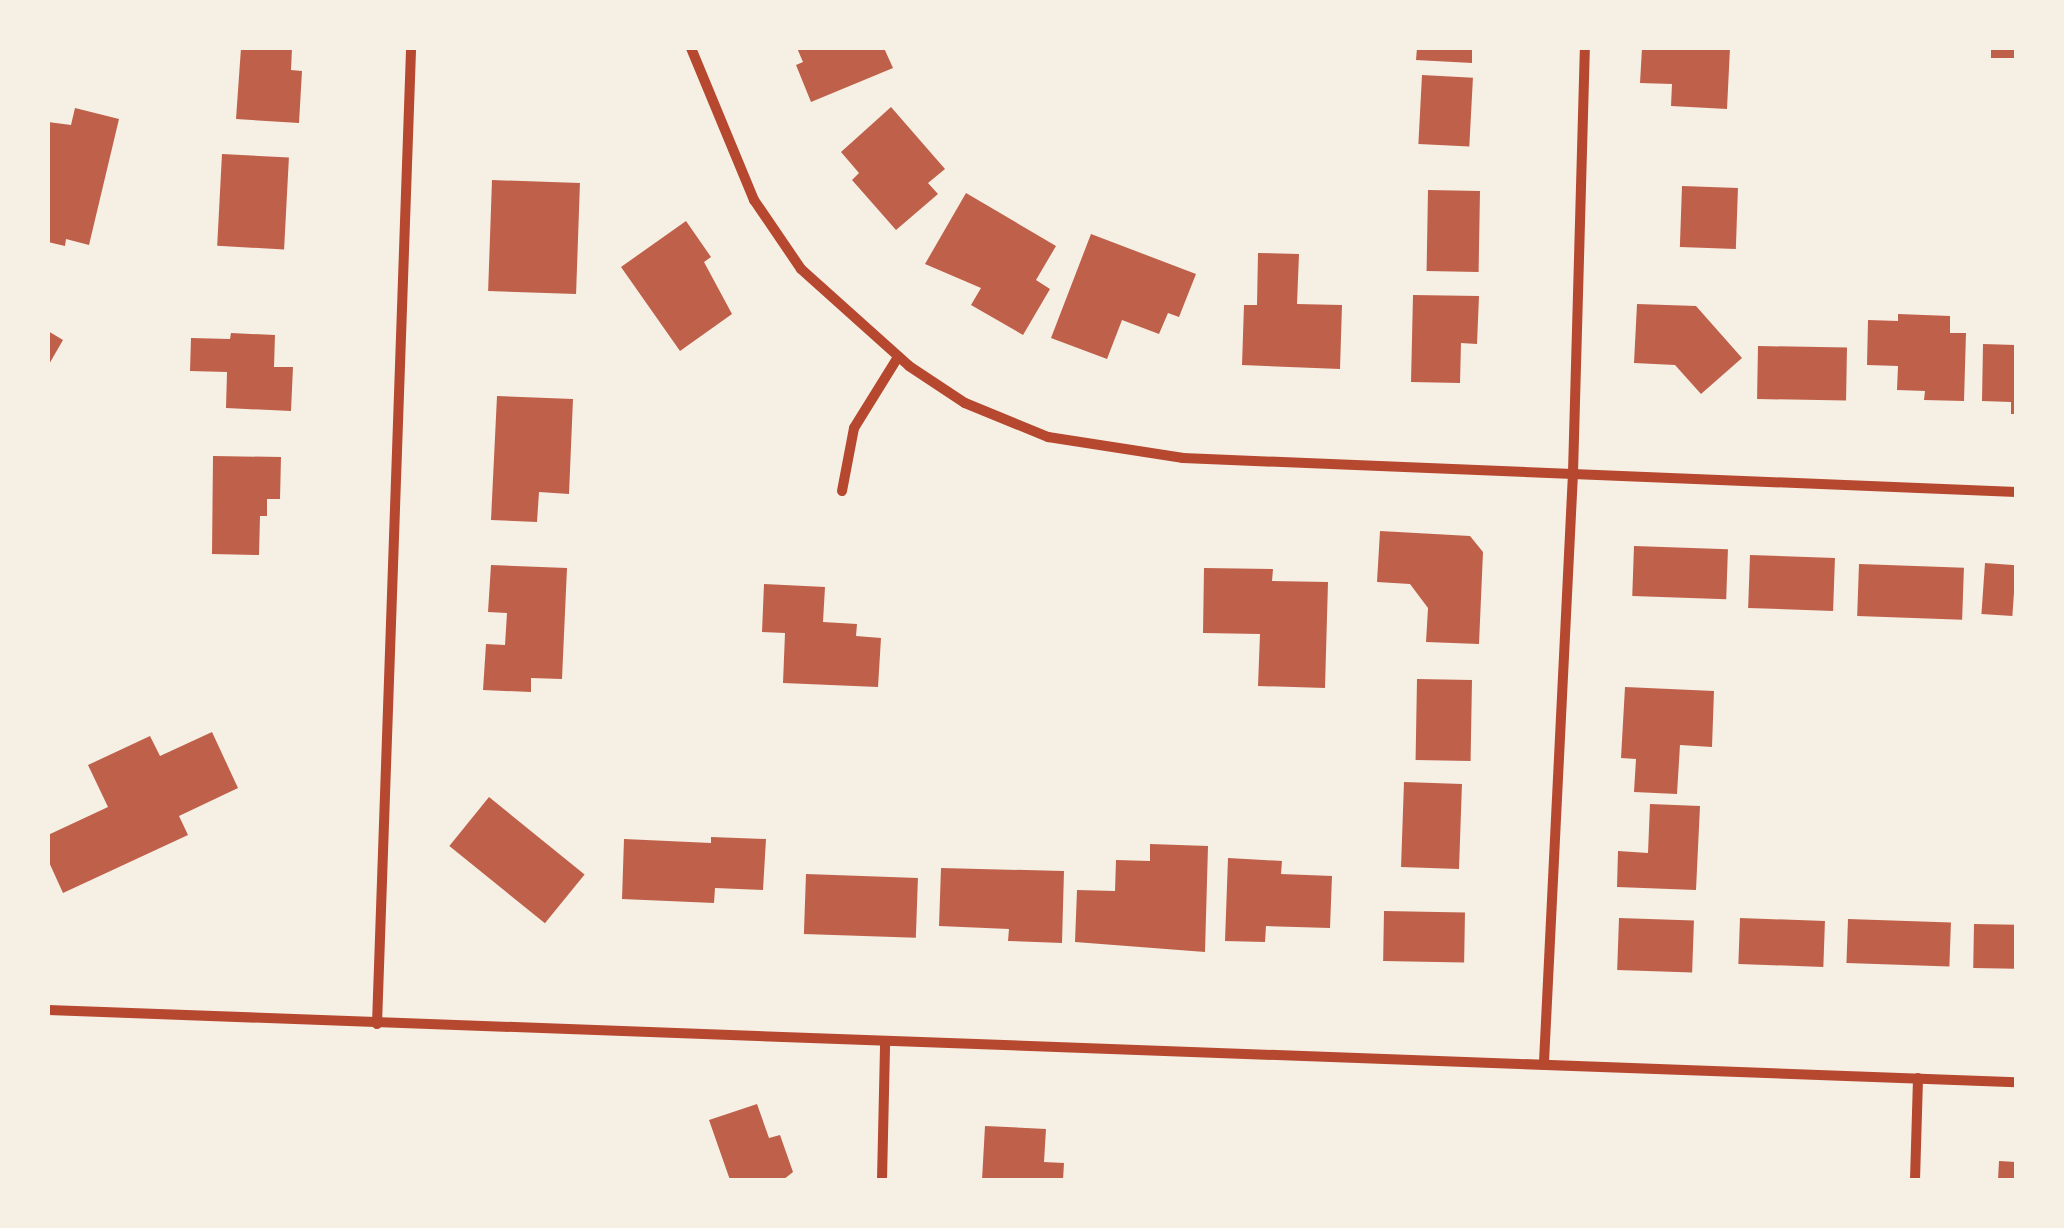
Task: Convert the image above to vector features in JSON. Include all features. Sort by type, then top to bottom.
[{"type":"street","points":[[377,1024],[410,48]]},
{"type":"street","points":[[691,48],[754,200],[801,269],[898,357],[965,403],[1048,437],[1184,458],[2016,492]]},
{"type":"street","points":[[1544,1062],[1573,473],[1585,48]]},
{"type":"street","points":[[842,491],[854,428],[898,357]]},
{"type":"street","points":[[48,1010],[885,1044],[1544,1062],[2016,1082]]},
{"type":"street","points":[[882,1180],[885,1044]]},
{"type":"street","points":[[1915,1180],[1918,1078]]},
{"type":"building","points":[[241,48],[292,48],[291,70],[302,71],[299,123],[236,119]]},
{"type":"building","points":[[797,48],[884,48],[893,68],[811,102],[796,65],[803,62]]},
{"type":"building","points":[[1417,48],[1472,48],[1472,63],[1416,60]]},
{"type":"building","points":[[1642,48],[1730,48],[1727,109],[1671,106],[1672,84],[1640,83]]},
{"type":"building","points":[[1991,48],[2016,48],[2016,58],[1991,58]]},
{"type":"building","points":[[1422,75],[1473,78],[1469,147],[1418,144]]},
{"type":"building","points":[[891,107],[945,169],[928,183],[938,194],[896,230],[852,180],[859,173],[841,152]]},
{"type":"building","points":[[75,108],[119,119],[89,245],[66,239],[65,246],[48,242],[48,122],[71,125]]},
{"type":"building","points":[[222,154],[289,158],[284,249],[217,246]]},
{"type":"building","points":[[492,180],[580,183],[576,294],[488,291]]},
{"type":"building","points":[[1682,186],[1738,188],[1736,249],[1680,247]]},
{"type":"building","points":[[1428,190],[1480,191],[1479,272],[1427,271]]},
{"type":"building","points":[[966,193],[1056,246],[1036,280],[1050,289],[1023,335],[971,305],[981,288],[925,264]]},
{"type":"building","points":[[686,221],[711,257],[704,262],[732,314],[680,351],[621,267]]},
{"type":"building","points":[[1091,234],[1196,274],[1179,317],[1168,313],[1159,334],[1122,320],[1107,359],[1051,338]]},
{"type":"building","points":[[1258,253],[1299,254],[1297,304],[1342,305],[1340,369],[1242,365],[1244,305],[1257,305]]},
{"type":"building","points":[[1413,295],[1479,296],[1477,344],[1461,343],[1460,383],[1411,382]]},
{"type":"building","points":[[1637,304],[1696,306],[1742,358],[1701,394],[1675,365],[1634,363]]},
{"type":"building","points":[[1898,314],[1950,316],[1950,333],[1966,333],[1964,401],[1924,400],[1925,391],[1897,390],[1898,366],[1867,365],[1868,320],[1898,321]]},
{"type":"building","points":[[48,331],[63,340],[48,366]]},
{"type":"building","points":[[231,333],[275,335],[274,367],[293,367],[291,411],[226,408],[227,372],[190,371],[191,338],[230,339]]},
{"type":"building","points":[[1983,344],[2016,345],[2016,414],[2011,414],[2011,402],[1982,401]]},
{"type":"building","points":[[1758,346],[1847,348],[1846,401],[1757,399]]},
{"type":"building","points":[[497,396],[573,399],[569,494],[539,492],[537,522],[491,520]]},
{"type":"building","points":[[213,456],[281,457],[280,499],[267,499],[267,516],[260,516],[259,555],[212,554]]},
{"type":"building","points":[[1380,531],[1470,536],[1483,552],[1479,644],[1426,642],[1428,608],[1410,584],[1377,582]]},
{"type":"building","points":[[1634,546],[1728,549],[1726,599],[1632,596]]},
{"type":"building","points":[[1750,555],[1835,558],[1833,611],[1748,608]]},
{"type":"building","points":[[1985,563],[2016,565],[2012,616],[1981,614]]},
{"type":"building","points":[[1859,564],[1964,568],[1962,620],[1857,616]]},
{"type":"building","points":[[491,565],[567,568],[562,679],[531,678],[531,692],[483,690],[486,644],[505,645],[507,613],[488,612]]},
{"type":"building","points":[[1204,568],[1273,569],[1272,581],[1328,582],[1325,688],[1258,686],[1260,634],[1203,633]]},
{"type":"building","points":[[764,584],[825,587],[823,622],[857,624],[856,636],[881,638],[878,687],[783,683],[785,633],[762,632]]},
{"type":"building","points":[[1417,679],[1472,680],[1471,761],[1416,760]]},
{"type":"building","points":[[1625,687],[1714,691],[1712,747],[1680,745],[1677,794],[1634,792],[1636,759],[1621,758]]},
{"type":"building","points":[[212,732],[238,788],[179,816],[188,835],[63,893],[48,860],[48,835],[108,807],[88,765],[150,736],[160,756]]},
{"type":"building","points":[[1404,782],[1462,784],[1459,869],[1401,867]]},
{"type":"building","points":[[489,797],[585,874],[545,923],[449,846]]},
{"type":"building","points":[[1650,804],[1700,806],[1696,890],[1617,887],[1618,851],[1648,853]]},
{"type":"building","points":[[711,837],[766,839],[763,890],[715,888],[714,903],[622,899],[624,839],[711,843]]},
{"type":"building","points":[[1150,844],[1208,846],[1205,952],[1075,942],[1077,890],[1115,891],[1116,860],[1150,861]]},
{"type":"building","points":[[1228,858],[1282,861],[1281,874],[1332,876],[1330,928],[1266,926],[1265,942],[1225,941]]},
{"type":"building","points":[[941,868],[1064,871],[1062,943],[1008,941],[1009,929],[939,926]]},
{"type":"building","points":[[806,874],[918,878],[916,938],[804,934]]},
{"type":"building","points":[[1384,911],[1465,912],[1464,962],[1383,961]]},
{"type":"building","points":[[1619,918],[1694,921],[1692,973],[1617,970]]},
{"type":"building","points":[[1740,918],[1825,921],[1823,967],[1738,964]]},
{"type":"building","points":[[1848,919],[1951,923],[1949,967],[1846,963]]},
{"type":"building","points":[[1974,924],[2016,925],[2015,969],[1973,968]]},
{"type":"building","points":[[757,1104],[769,1138],[780,1135],[793,1172],[783,1180],[730,1180],[709,1120]]},
{"type":"building","points":[[985,1126],[1046,1129],[1044,1162],[1064,1163],[1063,1180],[982,1180]]},
{"type":"building","points":[[1999,1161],[2016,1162],[2015,1180],[1998,1180]]}]
